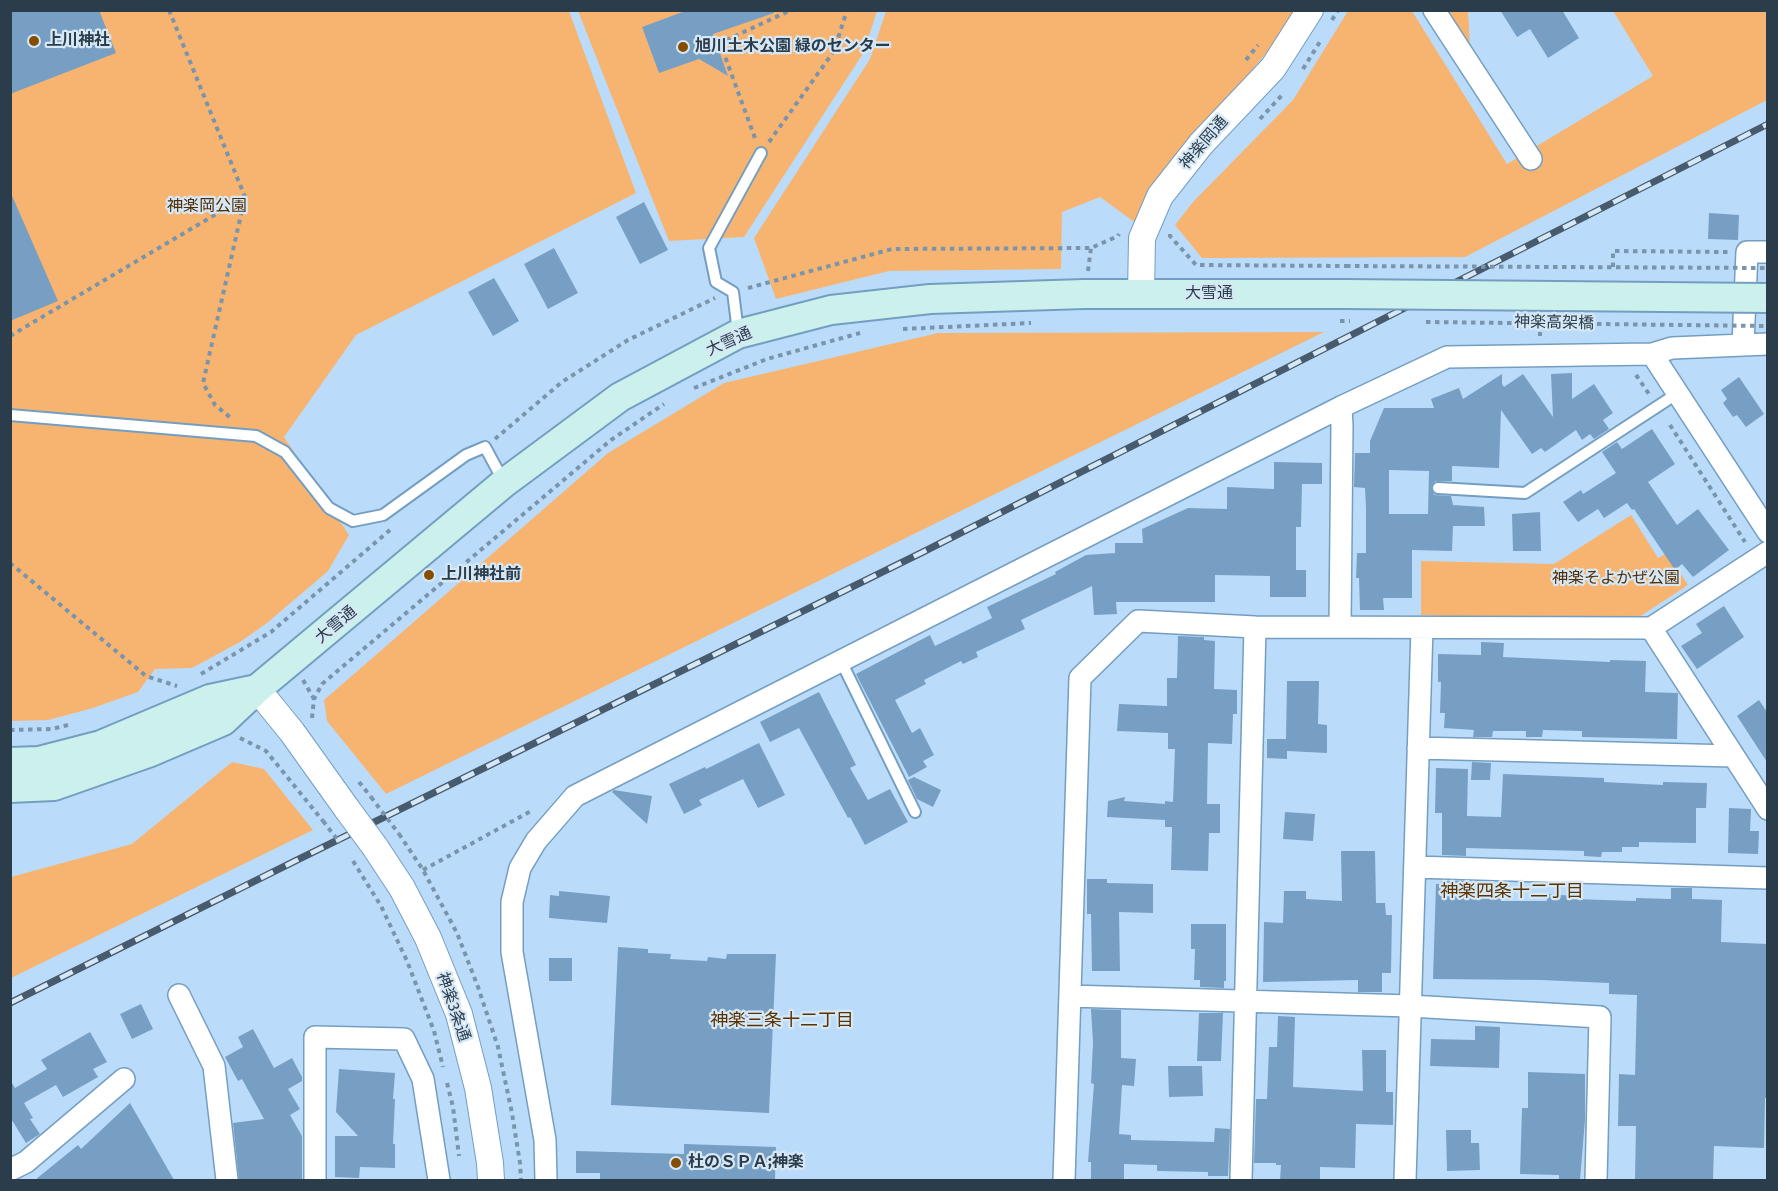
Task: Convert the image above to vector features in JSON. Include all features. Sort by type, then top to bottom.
[{"type":"main road","name":"大雪通","points":[[10,788],[54,786],[148,753],[223,721],[257,689],[504,483],[620,397],[738,334],[831,310],[919,301],[1141,294],[1346,312]]},
{"type":"main road","name":"神楽高架橋","points":[[1346,312],[1767,298]]},
{"type":"main road","name":"大雪通","points":[[10,762],[39,761],[101,745],[210,699],[257,689]]},
{"type":"street","name":"神楽岡通","points":[[1141,294],[1142,238],[1160,196],[1201,144],[1272,68],[1310,10]]},
{"type":"street","points":[[1434,10],[1531,159]]},
{"type":"street","points":[[1743,344],[1757,252]]},
{"type":"street","points":[[546,1180],[545,1140],[512,952],[512,902],[520,868],[536,841],[574,796],[1341,407],[1447,357],[1652,354],[1672,348],[1767,344]]},
{"type":"street","points":[[1652,354],[1760,504],[1767,532]]},
{"type":"street","points":[[1340,626],[1341,407]]},
{"type":"street","points":[[1064,1180],[1080,678],[1138,621],[1255,627],[1651,628],[1762,556]]},
{"type":"street","points":[[1241,1180],[1255,627]]},
{"type":"street","points":[[1405,1180],[1422,628]]},
{"type":"street","points":[[1651,628],[1767,809]]},
{"type":"street","name":"神楽3条通","points":[[257,689],[292,732],[375,847],[402,888],[428,938],[459,1014],[478,1088],[491,1180]]},
{"type":"street","points":[[1418,748],[1734,756]]},
{"type":"street","points":[[1414,867],[1767,878]]},
{"type":"street","points":[[179,995],[214,1066],[227,1180]]},
{"type":"street","points":[[1070,996],[1410,1006],[1599,1017],[1596,1180]]},
{"type":"street","points":[[315,1180],[315,1037],[404,1039],[423,1078],[439,1180]]},
{"type":"street","points":[[10,1170],[26,1162],[124,1079]]},
{"type":"lane","points":[[738,334],[733,292],[716,282],[709,248],[761,153]]},
{"type":"lane","points":[[1438,488],[1525,493],[1678,393]]},
{"type":"lane","points":[[10,415],[256,436],[285,452],[329,508],[353,521],[383,515],[465,455],[485,447],[504,483]]},
{"type":"lane","points":[[841,661],[915,812]]},
{"type":"path","points":[[170,10],[245,197],[203,383],[215,405],[256,436]]},
{"type":"path","points":[[761,153],[720,42],[791,10]]},
{"type":"path","points":[[761,153],[834,51],[847,10]]},
{"type":"path","points":[[1327,29],[1338,10]]},
{"type":"path","points":[[1299,74],[1322,39]]},
{"type":"path","points":[[1255,125],[1286,91]]},
{"type":"path","points":[[10,336],[245,197]]},
{"type":"path","points":[[1171,228],[1170,236],[1196,265],[1767,268]]},
{"type":"path","points":[[1612,267],[1613,251],[1757,252]]},
{"type":"path","points":[[1329,321],[1346,312]]},
{"type":"path","name":"神楽高架橋","points":[[1422,322],[1767,326]]},
{"type":"path","points":[[893,330],[1036,323]]},
{"type":"path","points":[[1539,323],[1540,340]]},
{"type":"path","points":[[690,390],[767,359],[870,331]]},
{"type":"path","points":[[1630,372],[1636,375],[1659,406],[1762,556]]},
{"type":"path","points":[[312,721],[314,699],[322,684],[611,440],[669,401]]},
{"type":"path","points":[[10,563],[146,676],[183,688]]},
{"type":"path","points":[[238,737],[266,751],[323,821]]},
{"type":"path","points":[[371,797],[399,834]]},
{"type":"path","points":[[423,870],[534,810]]},
{"type":"path","points":[[352,858],[381,906],[407,961],[434,1031],[453,1107],[460,1167]]},
{"type":"green space","name":"神楽岡公園","points":[[10,11],[569,11],[636,193],[356,335],[284,437],[349,535],[328,571],[267,623],[240,642],[192,668],[155,669],[138,692],[93,708],[48,720],[11,721]]},
{"type":"green space","points":[[578,11],[877,11],[864,52],[744,237],[669,241]]},
{"type":"green space","points":[[886,11],[1298,11],[1236,90],[1137,224],[1100,197],[1062,212],[1061,269],[889,271],[776,299],[754,238],[870,59]]},
{"type":"green space","points":[[1348,11],[1412,11],[1507,164],[1653,76],[1613,11],[1767,11],[1767,100],[1465,257],[1202,258],[1175,225],[1193,202],[1293,100]]},
{"type":"green space","points":[[1448,11],[1468,11],[1470,46]]},
{"type":"green space","points":[[1324,332],[386,794],[327,721],[324,700],[608,453],[724,383],[938,333]]},
{"type":"green space","name":"神楽そよかぜ公園","points":[[1631,515],[1658,558],[1667,553],[1688,585],[1630,623],[1421,615],[1421,561],[1554,564]]},
{"type":"green space","points":[[232,762],[264,769],[313,830],[11,978],[11,877],[132,844]]},
{"type":"building","points":[[10,10],[99,10],[116,53],[10,94]]},
{"type":"building","name":"旭川土木公園 緑のセンター","points":[[688,10],[773,10],[774,13],[713,34],[728,76],[699,59],[659,73],[642,27]]},
{"type":"building","points":[[1500,10],[1562,10],[1579,38],[1548,58],[1530,29],[1517,37]]},
{"type":"building","points":[[10,191],[58,301],[10,321]]},
{"type":"building","points":[[644,202],[668,250],[640,264],[616,217]]},
{"type":"building","points":[[1709,213],[1739,215],[1738,240],[1708,239]]},
{"type":"building","points":[[554,248],[578,293],[548,309],[524,264]]},
{"type":"building","points":[[494,278],[519,321],[493,336],[468,292]]},
{"type":"building","points":[[1572,373],[1572,399],[1594,384],[1613,413],[1603,420],[1609,429],[1594,439],[1590,434],[1582,440],[1576,430],[1545,452],[1541,448],[1532,454],[1501,410],[1499,468],[1452,466],[1452,481],[1435,481],[1431,487],[1434,495],[1451,496],[1453,505],[1484,507],[1485,526],[1453,526],[1452,551],[1412,550],[1412,598],[1383,598],[1384,610],[1360,610],[1359,578],[1356,578],[1357,553],[1366,553],[1366,508],[1365,488],[1354,487],[1355,453],[1370,453],[1370,441],[1384,408],[1434,408],[1431,399],[1459,388],[1463,399],[1502,374],[1504,387],[1523,374],[1553,417],[1551,374]],"holes":[[[1389,470],[1429,471],[1428,514],[1389,514]]]},
{"type":"building","points":[[1739,377],[1764,414],[1746,427],[1737,415],[1733,417],[1723,403],[1727,399],[1721,390]]},
{"type":"building","points":[[1652,429],[1675,464],[1648,482],[1677,525],[1698,509],[1729,550],[1693,577],[1682,564],[1675,570],[1634,509],[1632,510],[1627,503],[1604,518],[1598,509],[1578,522],[1563,502],[1581,490],[1583,494],[1616,473],[1602,452],[1617,442],[1622,449]]},
{"type":"building","points":[[1274,462],[1322,463],[1322,484],[1302,484],[1301,527],[1296,527],[1296,570],[1306,570],[1306,597],[1270,597],[1270,576],[1215,575],[1215,602],[1116,602],[1117,614],[1094,615],[1092,586],[1021,620],[1025,629],[976,652],[978,657],[963,664],[961,661],[924,680],[926,684],[895,700],[912,733],[920,728],[934,755],[923,761],[927,767],[909,777],[856,674],[930,635],[935,646],[992,618],[987,607],[1056,574],[1055,572],[1086,555],[1115,553],[1115,543],[1143,543],[1142,529],[1188,508],[1227,509],[1227,487],[1274,489]]},
{"type":"building","points":[[1540,512],[1541,551],[1513,551],[1512,514]]},
{"type":"building","points":[[1724,606],[1744,637],[1697,669],[1681,646],[1702,633],[1696,624]]},
{"type":"building","points":[[1178,636],[1204,637],[1204,640],[1215,641],[1214,689],[1237,690],[1237,714],[1233,714],[1232,744],[1208,743],[1207,804],[1220,804],[1220,833],[1209,833],[1208,871],[1171,870],[1172,827],[1165,827],[1165,820],[1107,817],[1108,801],[1125,797],[1124,801],[1165,804],[1165,801],[1173,802],[1175,749],[1168,749],[1168,733],[1117,731],[1119,704],[1167,706],[1167,678],[1177,678]]},
{"type":"building","points":[[1481,642],[1504,643],[1503,657],[1610,662],[1610,660],[1646,661],[1645,692],[1678,693],[1677,739],[1582,737],[1582,731],[1543,730],[1542,737],[1526,737],[1526,731],[1493,731],[1492,737],[1473,737],[1474,730],[1444,728],[1445,713],[1440,713],[1441,682],[1438,682],[1438,654],[1481,655]]},
{"type":"building","points":[[1287,681],[1319,681],[1318,724],[1327,725],[1327,753],[1287,751],[1287,759],[1267,758],[1267,739],[1286,739]]},
{"type":"building","points":[[819,692],[856,765],[850,768],[868,800],[890,789],[908,822],[865,845],[799,728],[770,742],[760,722]]},
{"type":"building","points":[[1759,700],[1767,712],[1767,762],[1737,716]]},
{"type":"building","points":[[759,743],[785,795],[758,808],[743,779],[699,800],[702,805],[684,814],[669,784]]},
{"type":"building","points":[[1472,762],[1491,763],[1490,780],[1471,780]]},
{"type":"building","points":[[1436,768],[1468,769],[1467,816],[1501,817],[1503,774],[1604,778],[1604,782],[1663,785],[1663,782],[1707,783],[1706,808],[1696,808],[1696,843],[1639,842],[1639,847],[1622,847],[1622,852],[1602,852],[1601,857],[1584,856],[1584,851],[1466,848],[1466,856],[1442,855],[1442,813],[1435,813]]},
{"type":"building","points":[[914,777],[941,790],[933,807],[917,799],[908,780]]},
{"type":"building","points":[[614,790],[652,796],[647,824],[612,792]]},
{"type":"building","points":[[1729,808],[1751,809],[1750,831],[1759,831],[1758,854],[1728,853]]},
{"type":"building","points":[[1285,812],[1315,814],[1313,841],[1283,839]]},
{"type":"building","points":[[1341,851],[1375,851],[1376,903],[1385,903],[1386,915],[1392,915],[1391,973],[1382,973],[1382,992],[1358,992],[1358,980],[1263,982],[1264,922],[1283,923],[1284,891],[1306,891],[1306,899],[1342,901]]},
{"type":"building","points":[[1087,879],[1107,879],[1107,883],[1153,884],[1153,913],[1119,912],[1120,971],[1092,971],[1091,914],[1087,914]]},
{"type":"building","points":[[1441,881],[1466,881],[1469,887],[1500,887],[1501,901],[1547,901],[1547,894],[1574,896],[1574,899],[1636,901],[1636,898],[1671,899],[1671,888],[1692,888],[1692,899],[1722,900],[1721,942],[1767,944],[1767,1098],[1765,1098],[1764,1148],[1714,1146],[1713,1180],[1635,1179],[1636,1126],[1618,1126],[1619,1074],[1635,1075],[1637,995],[1609,994],[1609,983],[1433,979],[1436,884],[1441,884]]},
{"type":"building","points":[[559,891],[610,896],[607,923],[549,918],[550,895],[559,896]]},
{"type":"building","points":[[1191,924],[1226,924],[1224,988],[1200,987],[1200,980],[1194,980],[1195,949],[1191,949]]},
{"type":"building","points":[[618,947],[648,949],[648,953],[671,954],[670,959],[707,961],[708,957],[726,959],[727,954],[776,954],[769,1113],[611,1105]]},
{"type":"building","points":[[549,958],[572,958],[572,981],[549,981]]},
{"type":"building","points":[[141,1004],[153,1029],[132,1039],[120,1014]]},
{"type":"building","points":[[1091,1009],[1121,1010],[1121,1058],[1136,1059],[1134,1086],[1122,1085],[1119,1134],[1131,1135],[1131,1140],[1214,1142],[1215,1128],[1230,1129],[1228,1176],[1208,1176],[1208,1172],[1157,1171],[1157,1165],[1124,1164],[1124,1180],[1091,1180],[1091,1162],[1088,1162],[1094,1084],[1091,1083],[1093,1043]]},
{"type":"building","points":[[1199,1013],[1223,1013],[1221,1061],[1197,1061]]},
{"type":"building","points":[[1278,1016],[1295,1017],[1293,1087],[1363,1091],[1362,1050],[1386,1050],[1386,1092],[1393,1092],[1393,1125],[1356,1124],[1355,1168],[1320,1167],[1320,1180],[1280,1180],[1281,1165],[1254,1163],[1256,1099],[1267,1099],[1269,1047],[1277,1047]]},
{"type":"building","points":[[1475,1026],[1500,1027],[1499,1068],[1430,1066],[1431,1039],[1475,1040]]},
{"type":"building","points":[[253,1029],[274,1068],[292,1058],[302,1077],[302,1081],[288,1089],[300,1109],[290,1115],[302,1136],[302,1180],[239,1180],[233,1123],[264,1119],[242,1079],[238,1081],[225,1057],[243,1047],[238,1037]]},
{"type":"building","points":[[90,1032],[107,1062],[93,1069],[98,1077],[63,1097],[56,1085],[24,1103],[33,1118],[30,1119],[40,1134],[26,1143],[10,1117],[10,1080],[15,1088],[47,1069],[41,1060]]},
{"type":"building","points":[[1168,1066],[1202,1066],[1203,1096],[1169,1097]]},
{"type":"building","points":[[339,1069],[395,1073],[393,1144],[395,1144],[395,1168],[360,1167],[359,1178],[335,1177],[335,1136],[358,1136],[336,1112]]},
{"type":"building","points":[[1528,1072],[1585,1074],[1585,1120],[1580,1180],[1559,1180],[1559,1175],[1520,1174],[1522,1108],[1528,1108]]},
{"type":"building","points":[[130,1103],[174,1180],[35,1180],[78,1145],[81,1149]]},
{"type":"building","points":[[1446,1130],[1471,1130],[1471,1143],[1479,1143],[1480,1170],[1447,1171]]},
{"type":"building","name":"杜のＳＰＡ;神楽","points":[[684,1144],[776,1147],[775,1180],[600,1180],[600,1173],[576,1173],[576,1151],[684,1154]]},
{"type":"railway","points":[[10,1003],[923,552],[1768,124]]},
{"type":"place","name":"上川神社","points":[[34,41]]},
{"type":"place","name":"旭川土木公園 緑のセンター","points":[[683,47]]},
{"type":"place","name":"上川神社前","points":[[429,575]]},
{"type":"place","name":"杜のＳＰＡ;神楽","points":[[676,1163]]},
{"type":"district","name":"神楽四条十二丁目","points":[[1512,892]]},
{"type":"district","name":"神楽三条十二丁目","points":[[782,1021]]}]
